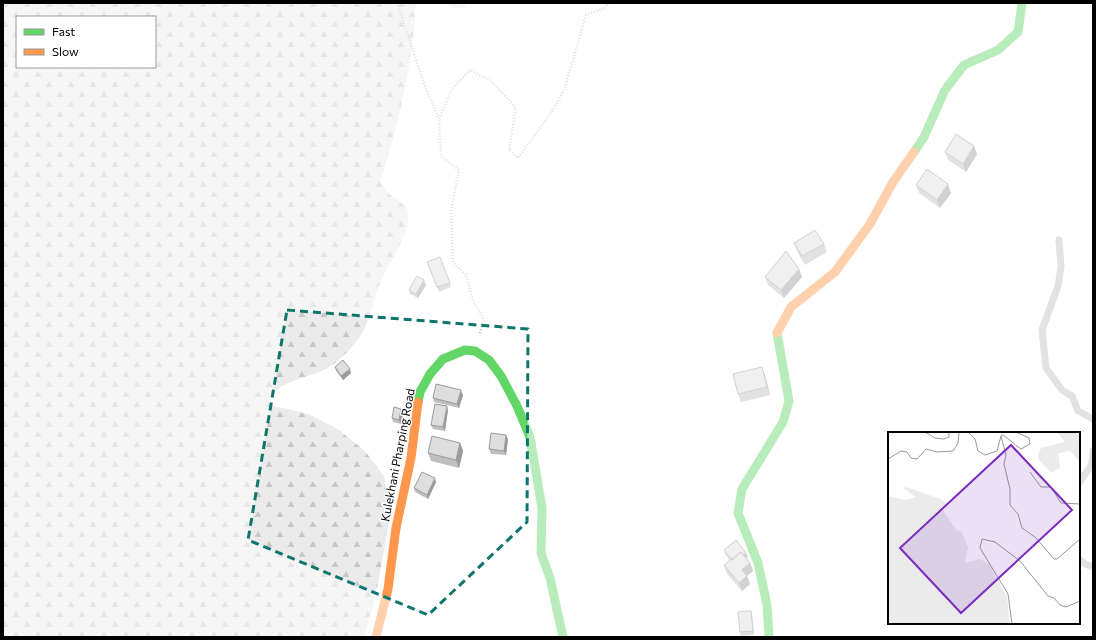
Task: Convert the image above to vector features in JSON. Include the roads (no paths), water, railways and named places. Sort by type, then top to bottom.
[{"type":"street","points":[[769,637],[767,605],[758,563],[738,512],[742,489],[783,422],[789,401],[777,331],[791,307],[834,272],[870,224],[893,182],[924,137],[945,90],[964,65],[998,50],[1018,32],[1022,3]]},
{"type":"street","name":"Kulekhani Pharping Road","points":[[376,637],[388,589],[396,528],[411,458],[415,418],[420,392],[430,374],[443,359],[465,350],[475,351],[489,360],[501,376],[517,406],[530,436],[542,508],[541,552],[550,578],[563,637]]},
{"type":"lane","points":[[1059,240],[1061,267],[1058,286],[1042,330],[1046,368],[1062,390],[1072,396],[1078,411],[1093,419]]},
{"type":"lane","points":[[1080,482],[1092,464],[1093,451]]},
{"type":"lane","points":[[1080,560],[1085,564],[1093,567]]}]
